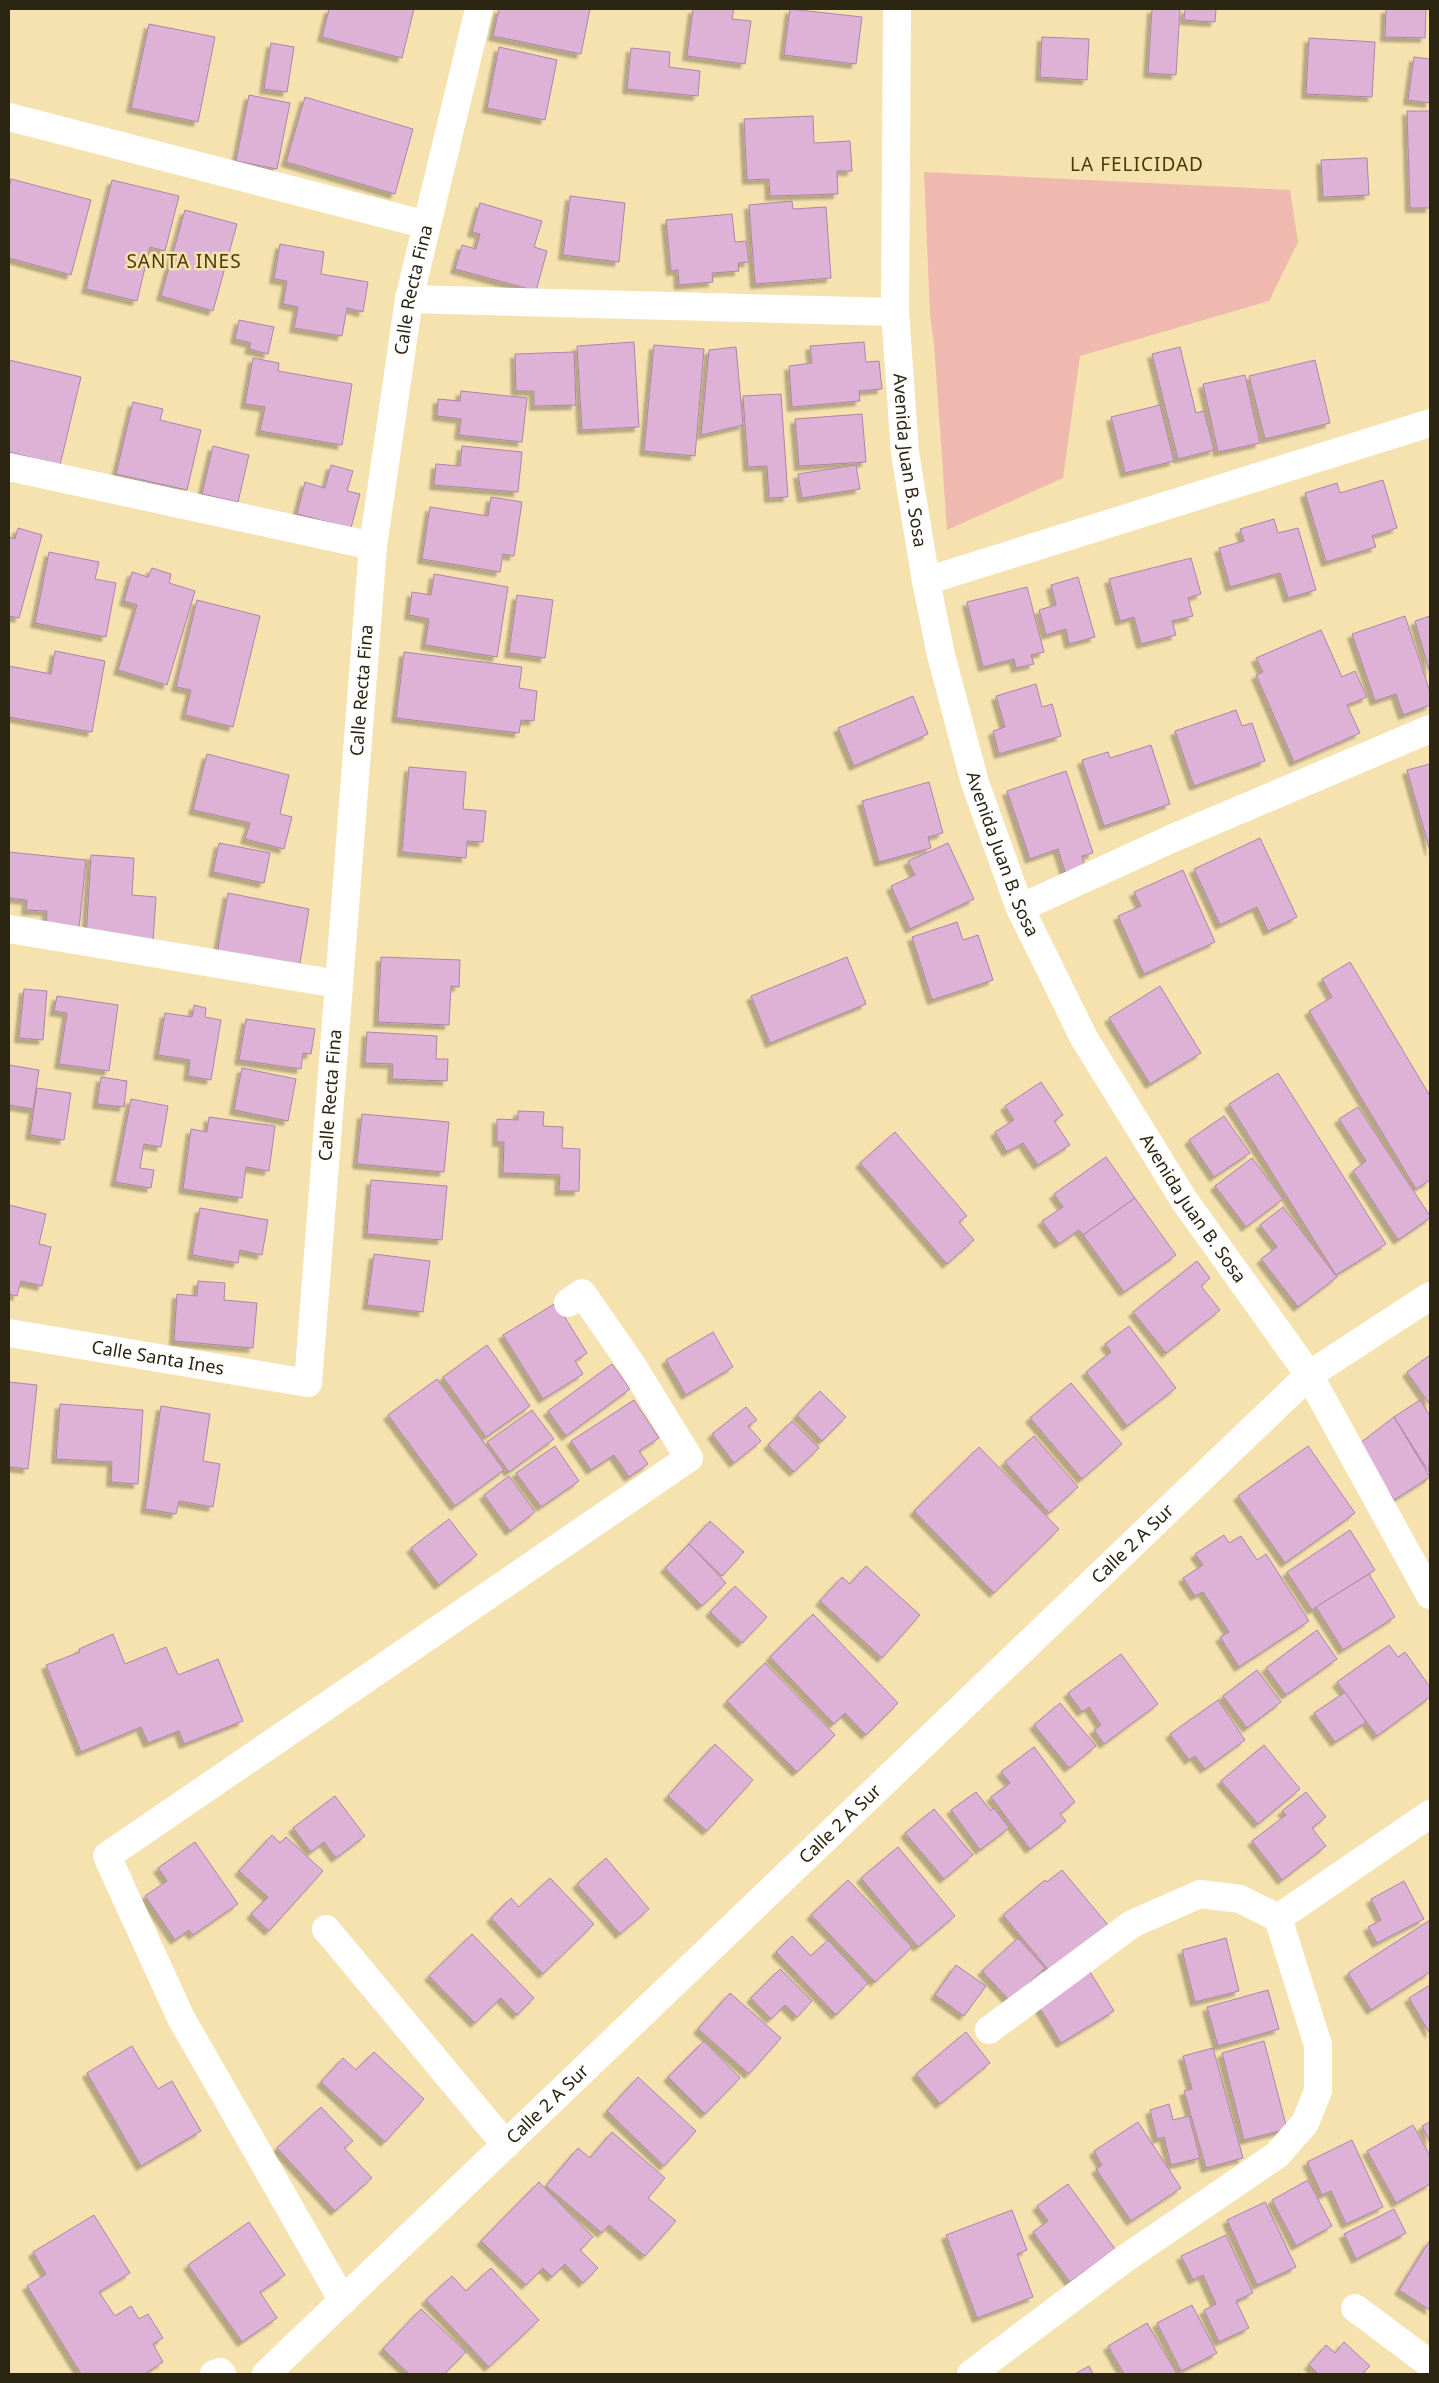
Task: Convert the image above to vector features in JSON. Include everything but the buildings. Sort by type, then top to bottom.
[{"type":"street","name":"Calle Recta Fina","points":[[308,1383],[373,546],[409,299],[479,9]]},
{"type":"street","name":"Avenida Juan B. Sosa","points":[[897,9],[894,312],[906,453],[926,581],[941,655],[975,782],[1020,908],[1084,1038],[1184,1200],[1309,1375],[1430,1595]]},
{"type":"street","points":[[9,117],[427,225]]},
{"type":"street","points":[[409,299],[894,312]]},
{"type":"street","points":[[926,581],[1430,423]]},
{"type":"street","points":[[9,467],[373,546]]},
{"type":"street","points":[[1020,908],[1171,839],[1430,729]]},
{"type":"street","points":[[9,929],[338,984]]},
{"type":"street","points":[[343,2301],[182,2018],[107,1856],[688,1458],[632,1365],[582,1293],[568,1303]]},
{"type":"street","name":"Calle 2 A Sur","points":[[266,2374],[1309,1375],[1430,1296]]},
{"type":"street","name":"Calle Santa Ines","points":[[9,1333],[308,1383]]},
{"type":"street","points":[[1278,1918],[1430,1814]]},
{"type":"street","points":[[971,2374],[1123,2260],[1277,2155],[1305,2123],[1318,2091],[1318,2046],[1278,1918],[1240,1899],[1200,1894],[1132,1924],[989,2030]]},
{"type":"street","points":[[326,1929],[506,2145]]},
{"type":"street","points":[[1355,2308],[1430,2364]]},
{"type":"street","points":[[214,2374],[220,2372],[222,2374]]},
{"type":"shaded area","points":[[924,172],[1290,190],[1298,242],[1269,301],[1080,356],[1063,478],[947,530],[934,344],[930,314]]},
{"type":"district","name":"LA FELICIDAD","points":[[1137,164]]},
{"type":"district","name":"SANTA INES","points":[[184,261]]}]
